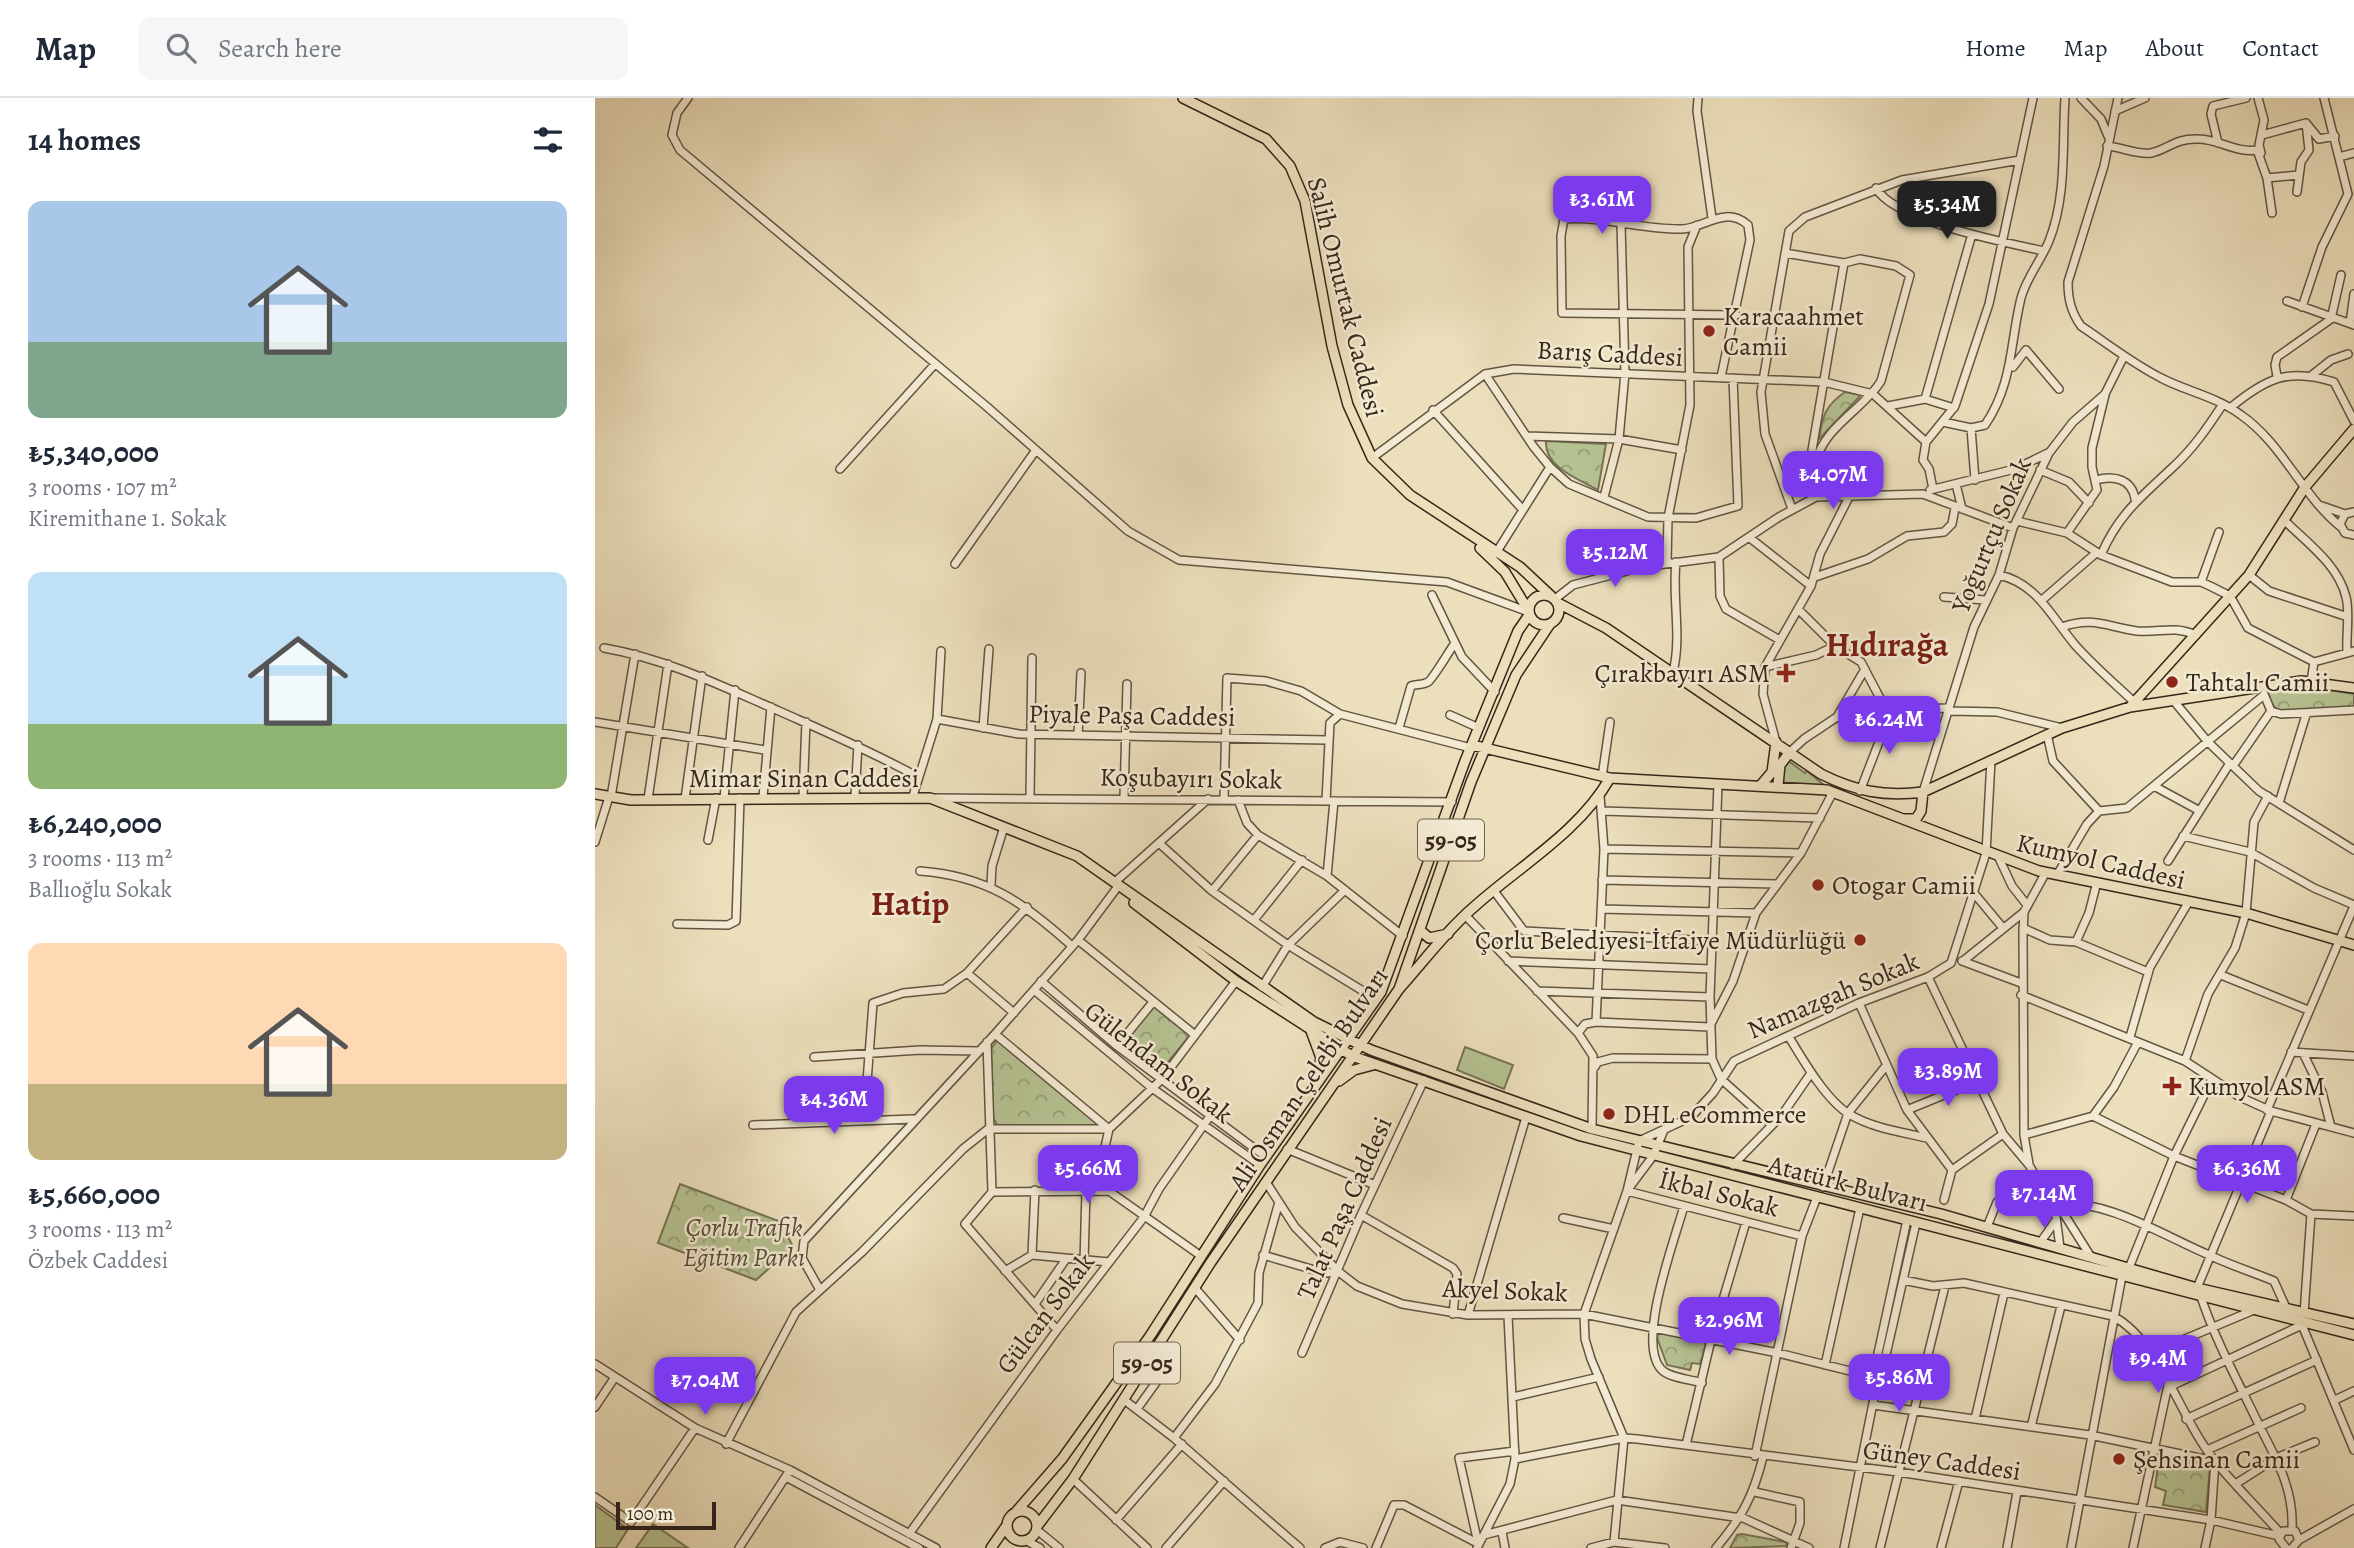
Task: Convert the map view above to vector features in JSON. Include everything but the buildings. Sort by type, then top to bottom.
[{"type":"main road","name":"Salih Omurtak Caddesi","points":[[1183,98],[1266,139],[1282,154],[1294,173],[1305,201],[1341,377],[1355,423],[1372,458],[1410,495],[1455,526]]},
{"type":"main road","points":[[2132,705],[2249,575],[2305,487],[2354,429]]},
{"type":"main road","points":[[1455,526],[1505,572],[1536,623],[1550,624],[1559,613],[1555,599]]},
{"type":"main road","points":[[1455,526],[1520,567],[1555,599],[1606,628],[1821,774],[1860,791],[1898,795],[1923,792],[2047,734],[2132,705],[2264,691],[2301,681],[2354,688]]},
{"type":"main road","points":[[1529,612],[1536,596],[1555,599]]},
{"type":"main road","name":"Ali Osman Çelebi Bulvarı","points":[[1015,1513],[1062,1459],[1150,1336],[1263,1161],[1376,999],[1403,936],[1479,728],[1518,631],[1529,612]]},
{"type":"main road","name":"Ali Osman Çelebi Bulvarı","points":[[1038,1527],[1073,1479],[1287,1149],[1399,989],[1485,748],[1516,676],[1550,624]]},
{"type":"main road","points":[[1761,785],[1772,772],[1776,743]]},
{"type":"main road","name":"Kumyol Caddesi","points":[[1472,747],[1606,777],[1778,785],[1830,791],[1999,858],[2046,872],[2246,913],[2354,945]]},
{"type":"main road","points":[[1778,785],[1780,765],[1790,752]]},
{"type":"main road","points":[[1399,989],[1465,915],[1550,846],[1600,796],[1606,777]]},
{"type":"main road","points":[[1897,818],[1916,819],[1921,811],[1923,792]]},
{"type":"main road","name":"Mimar Sinan Caddesi","points":[[595,794],[648,799],[855,796],[930,798],[1077,856],[1262,987],[1314,1021],[1347,1038]]},
{"type":"main road","name":"Mimar Sinan Caddesi","points":[[1117,884],[1131,901],[1236,981],[1339,1049]]},
{"type":"main road","points":[[1420,930],[1429,938],[1448,934]]},
{"type":"main road","points":[[1373,1025],[1372,1037],[1377,1051]]},
{"type":"main road","points":[[1311,1031],[1321,1059],[1316,1083]]},
{"type":"main road","name":"Atatürk Bulvarı","points":[[1347,1038],[1638,1146]]},
{"type":"main road","name":"Atatürk Bulvarı","points":[[1339,1049],[1352,1056],[1526,1117],[1817,1198],[2122,1276],[2288,1310],[2303,1321],[2354,1324]]},
{"type":"main road","points":[[1330,1088],[1354,1070],[1376,1064]]},
{"type":"main road","name":"Atatürk Bulvarı","points":[[1655,1151],[1733,1165],[1987,1227],[2129,1268],[2254,1310],[2354,1335]]},
{"type":"main road","points":[[2060,1248],[2060,1260]]},
{"type":"main road","points":[[991,1548],[1015,1513],[1029,1512],[1038,1527],[1023,1544],[1012,1538],[1007,1525]]},
{"type":"street","points":[[688,98],[677,113],[672,135],[680,150],[936,363],[1128,531],[1179,560],[1447,582],[1529,612]]},
{"type":"street","points":[[1698,98],[1697,111],[1712,218]]},
{"type":"street","points":[[1933,489],[1929,469],[1923,460],[1926,442],[1954,408],[1989,304],[2033,98]]},
{"type":"street","points":[[2011,370],[2022,295],[2033,266],[2049,240],[2063,178],[2065,98]]},
{"type":"street","points":[[2081,98],[2101,119],[2108,137]]},
{"type":"street","points":[[2118,98],[2104,166],[2068,282],[2068,295],[2074,317],[2081,326],[2124,356],[2167,381],[2227,406],[2259,431],[2318,505],[2345,533],[2354,535]]},
{"type":"street","points":[[2115,111],[2145,98]]},
{"type":"street","points":[[2218,143],[2211,114],[2213,106],[2246,98]]},
{"type":"street","points":[[2259,98],[2264,120],[2259,145],[2272,213]]},
{"type":"street","points":[[2302,307],[2322,247],[2348,194],[2325,98]]},
{"type":"street","points":[[2262,135],[2306,123]]},
{"type":"street","points":[[2306,123],[2319,139],[2335,136]]},
{"type":"street","points":[[2297,192],[2301,162],[2309,150],[2306,123]]},
{"type":"street","points":[[2107,146],[2155,153],[2177,140],[2210,139],[2237,150],[2257,150],[2261,154]]},
{"type":"street","points":[[2339,157],[2354,153]]},
{"type":"street","points":[[1792,509],[1765,434],[1761,392],[1766,378],[1789,231],[1805,216],[1902,180],[2020,160]]},
{"type":"street","points":[[2267,178],[2298,175]]},
{"type":"street","points":[[1876,188],[1881,197],[1906,211],[1972,234],[2044,251]]},
{"type":"street","points":[[1721,377],[1736,315],[1751,230],[1743,220],[1712,218],[1684,229],[1564,219],[1561,236],[1562,313],[1736,315]]},
{"type":"street","points":[[1604,497],[1619,439],[1625,373],[1621,224]]},
{"type":"street","points":[[1672,672],[1676,660],[1668,518],[1690,405],[1688,247],[1699,224]]},
{"type":"street","points":[[1926,399],[1972,234]]},
{"type":"street","points":[[1786,253],[1844,263],[1860,259],[1896,266],[1910,275],[1888,362],[1873,394],[1830,436],[1816,464]]},
{"type":"street","points":[[1816,497],[1816,464],[1812,450],[1844,263]]},
{"type":"street","points":[[2277,376],[2274,365],[2277,357],[2331,319],[2341,275]]},
{"type":"street","points":[[2287,301],[2331,319],[2352,324],[2354,294]]},
{"type":"street","points":[[1943,422],[1971,428],[1985,425],[2011,370],[2026,350],[2059,388]]},
{"type":"street","points":[[2311,376],[2330,360],[2348,354]]},
{"type":"street","name":"Yoğurtçu Sokak","points":[[1923,792],[1985,600],[1999,575],[2015,525],[2040,470],[2049,453],[2073,422],[2105,394],[2124,356]]},
{"type":"street","points":[[840,470],[936,363]]},
{"type":"street","name":"Barış Caddesi","points":[[1485,373],[1554,368],[1688,378],[1766,378],[1824,382],[1873,394]]},
{"type":"street","points":[[1372,458],[1485,373],[1550,467],[1569,484],[1648,517],[1696,518],[1738,506],[1733,378]]},
{"type":"street","points":[[2041,601],[2099,554],[2135,499],[2203,436],[2227,406],[2260,384],[2277,376],[2311,376],[2334,382],[2354,421]]},
{"type":"street","points":[[1873,394],[1926,442]]},
{"type":"street","points":[[2067,533],[2095,497],[2097,480],[2092,467],[2092,449],[2105,394]]},
{"type":"street","points":[[1888,406],[1926,399],[1954,408]]},
{"type":"street","points":[[1433,410],[1523,510]]},
{"type":"street","points":[[1971,428],[1975,480]]},
{"type":"street","points":[[1527,436],[1619,439],[1682,450]]},
{"type":"street","points":[[955,564],[1036,450]]},
{"type":"street","points":[[1555,599],[1573,585],[1672,562],[1720,557],[1792,509],[1816,497],[1923,494],[1933,489],[2015,470],[2049,453]]},
{"type":"street","points":[[1496,554],[1550,467]]},
{"type":"street","points":[[2040,470],[2069,482],[2089,503]]},
{"type":"street","points":[[2097,480],[2108,477],[2127,482],[2134,490],[2135,499]]},
{"type":"street","points":[[1815,577],[1868,559],[1907,536],[1944,532],[1952,524],[1958,509],[1956,484]]},
{"type":"street","points":[[1923,494],[1958,509],[2015,525],[2067,533],[2099,554],[2172,582],[2201,583],[2230,596],[2248,628],[2314,662],[2351,651],[2345,617],[2347,598],[2331,566],[2284,520]]},
{"type":"street","points":[[1776,743],[1763,694],[1765,667],[1778,639],[1811,586],[1820,554],[1849,497]]},
{"type":"street","points":[[2318,505],[2350,513]]},
{"type":"street","points":[[2340,527],[2340,520],[2350,513]]},
{"type":"street","points":[[2201,583],[2219,532]]},
{"type":"street","points":[[1750,538],[1811,586]]},
{"type":"street","points":[[1720,557],[1720,596],[1726,609],[1778,639]]},
{"type":"street","points":[[1999,575],[2018,579],[2041,601],[2076,646],[2132,705]]},
{"type":"street","points":[[2249,575],[2269,591],[2345,617]]},
{"type":"street","points":[[1432,595],[1462,657],[1495,692]]},
{"type":"street","points":[[1944,597],[1985,600]]},
{"type":"street","points":[[1798,609],[1835,646],[1861,662],[1882,702],[1891,711],[1946,708],[1950,711],[1997,712],[2062,728]]},
{"type":"street","points":[[2062,627],[2087,620],[2137,631],[2174,627],[2196,635]]},
{"type":"street","points":[[1399,728],[1411,686],[1427,682],[1455,643]]},
{"type":"street","points":[[1765,667],[1815,656],[1835,646]]},
{"type":"street","points":[[604,648],[668,663],[702,676],[858,745],[918,777]]},
{"type":"street","points":[[983,728],[989,649]]},
{"type":"street","points":[[913,796],[937,719],[941,650]]},
{"type":"street","points":[[595,842],[610,797],[635,654]]},
{"type":"street","points":[[1030,797],[1032,658]]},
{"type":"street","points":[[2311,682],[2314,662]]},
{"type":"street","points":[[648,799],[668,663]]},
{"type":"street","points":[[1790,752],[1837,717],[1865,669]]},
{"type":"street","points":[[1078,734],[1080,673]]},
{"type":"street","points":[[685,799],[702,676]]},
{"type":"street","points":[[1224,800],[1227,678],[1266,681],[1301,691],[1340,714],[1472,747]]},
{"type":"street","points":[[1124,798],[1127,684]]},
{"type":"street","points":[[708,840],[720,798],[735,690]]},
{"type":"street","points":[[2057,875],[2087,824],[2098,811],[2127,808],[2208,742],[2264,691],[2271,711]]},
{"type":"street","points":[[2173,700],[2208,742],[2268,796],[2354,850]]},
{"type":"street","points":[[763,797],[765,750],[771,708]]},
{"type":"street","points":[[2271,711],[2306,715],[2354,710]]},
{"type":"street","points":[[1860,791],[1891,711]]},
{"type":"street","points":[[2168,862],[2198,810],[2271,711]]},
{"type":"street","points":[[1327,876],[1330,801],[1327,740],[1329,723],[1340,714]]},
{"type":"street","points":[[1450,715],[1479,728]]},
{"type":"street","points":[[2279,803],[2306,715]]},
{"type":"street","points":[[1837,717],[1883,732]]},
{"type":"street","name":"Piyale Paşa Caddesi","points":[[937,719],[1033,734],[1327,740]]},
{"type":"street","points":[[595,722],[765,750]]},
{"type":"street","points":[[803,797],[806,722]]},
{"type":"street","points":[[1606,777],[1610,722]]},
{"type":"street","points":[[2047,734],[2053,761],[2098,811]]},
{"type":"street","points":[[855,796],[858,745]]},
{"type":"street","name":"Namazgah Sokak","points":[[1638,1146],[1692,1117],[1713,1093],[1734,1061],[1859,1003],[1928,977],[1951,962],[1986,853],[1991,760]]},
{"type":"street","points":[[1718,784],[1710,997],[1712,1059],[1721,1079],[1770,1124]]},
{"type":"street","points":[[2154,786],[2198,810]]},
{"type":"street","points":[[1710,1027],[1733,981],[1756,913],[1801,853],[1820,818],[1830,791]]},
{"type":"street","points":[[1597,1022],[1604,849],[1600,796]]},
{"type":"street","points":[[2185,1061],[2209,994],[2235,948],[2246,913],[2254,822],[2268,796]]},
{"type":"street","points":[[677,924],[728,925],[736,920],[740,798]]},
{"type":"street","name":"Koşubayırı Sokak","points":[[930,798],[1452,802]]},
{"type":"street","points":[[820,1290],[802,1258],[804,1241],[1014,1013],[1075,943],[1117,884],[1207,799]]},
{"type":"street","points":[[1238,800],[1247,823],[1258,835],[1327,876],[1403,936]]},
{"type":"street","points":[[1603,811],[1820,818]]},
{"type":"street","points":[[991,885],[992,866],[1004,827]]},
{"type":"street","points":[[1212,891],[1258,835]]},
{"type":"street","points":[[2183,836],[2250,852],[2314,888],[2354,905],[2291,1052],[2242,1182],[2209,1255],[2199,1292],[2212,1329],[2291,1494],[2292,1530],[2299,1540]]},
{"type":"street","points":[[1160,844],[1212,891],[1288,946],[1376,999]]},
{"type":"street","points":[[1604,849],[1801,853]]},
{"type":"street","points":[[1999,858],[2026,909]]},
{"type":"street","points":[[1254,920],[1302,860]]},
{"type":"street","points":[[919,871],[947,873],[991,885],[1027,907],[1195,1035]]},
{"type":"street","points":[[2029,1165],[2024,1135],[2021,995],[2023,928],[2026,909],[2046,872]]},
{"type":"street","points":[[1602,880],[1776,884]]},
{"type":"street","points":[[2076,942],[2089,913],[2097,882]]},
{"type":"street","points":[[1262,987],[1288,946],[1345,890]]},
{"type":"street","points":[[1494,891],[1524,931],[1712,941]]},
{"type":"street","points":[[1973,892],[2003,928]]},
{"type":"street","points":[[2130,1037],[2148,972],[2188,903]]},
{"type":"street","points":[[864,1121],[873,1003],[903,993],[944,989],[967,973],[1027,907]]},
{"type":"street","points":[[1601,909],[1756,913]]},
{"type":"street","points":[[1963,961],[2026,909]]},
{"type":"street","points":[[1465,915],[1578,1032],[1594,1056],[1592,1129]]},
{"type":"street","points":[[2023,928],[2050,940],[2076,942],[2148,972]]},
{"type":"street","points":[[1509,961],[1711,969]]},
{"type":"street","points":[[1951,962],[1963,961],[2021,983]]},
{"type":"street","points":[[967,973],[1014,1013]]},
{"type":"street","points":[[2221,975],[2308,1010]]},
{"type":"street","points":[[1928,977],[2003,1134],[2029,1165],[2053,1206],[2060,1248]]},
{"type":"street","name":"Gülendam Sokak","points":[[1041,981],[1117,1046],[1210,1116],[1263,1161]]},
{"type":"street","points":[[1201,1256],[1109,1191],[1101,1165],[1109,1129],[1161,1079],[1236,981]]},
{"type":"street","name":"Gülendam Sokak","points":[[1034,990],[1151,1088],[1263,1161]]},
{"type":"street","points":[[1536,990],[1710,997]]},
{"type":"street","points":[[2021,995],[2185,1061],[2269,1111],[2354,1133]]},
{"type":"street","points":[[1117,1046],[1153,1002]]},
{"type":"street","points":[[1859,1003],[1885,1067],[1907,1110],[1952,1170]]},
{"type":"street","points":[[1578,1032],[1585,1024],[1597,1022],[1710,1027]]},
{"type":"street","points":[[995,1034],[1109,1129]]},
{"type":"street","points":[[1789,1037],[1811,1073],[1847,1113],[1883,1128],[1927,1138]]},
{"type":"street","points":[[987,1042],[992,1192],[965,1224],[1057,1330]]},
{"type":"street","points":[[2024,1135],[2093,1116],[2114,1087],[2138,1042]]},
{"type":"street","points":[[814,1056],[920,1050],[978,1051]]},
{"type":"street","points":[[2291,1052],[2354,1056]]},
{"type":"street","points":[[2303,1053],[2322,1092],[2331,1127]]},
{"type":"street","points":[[1594,1068],[1598,1062],[1613,1058],[1712,1059]]},
{"type":"street","points":[[1823,1187],[1847,1113],[1885,1067]]},
{"type":"street","points":[[1733,1165],[1781,1115],[1811,1073]]},
{"type":"street","points":[[2129,1268],[2174,1156],[2212,1079]]},
{"type":"street","name":"Talat Paşa Caddesi","points":[[1302,1353],[1331,1283],[1339,1272],[1361,1215],[1424,1080]]},
{"type":"street","points":[[1907,1110],[1977,1081]]},
{"type":"street","name":"Gülcan Sokak","points":[[909,1534],[1143,1217],[1210,1116]]},
{"type":"street","points":[[2093,1116],[2174,1156],[2286,1200],[2311,1214],[2354,1216]]},
{"type":"street","points":[[1468,1315],[1526,1117]]},
{"type":"street","points":[[753,1125],[914,1119]]},
{"type":"street","points":[[2286,1200],[2316,1124]]},
{"type":"street","points":[[726,1444],[796,1312],[963,1149],[988,1129],[1109,1129]]},
{"type":"street","points":[[1627,1191],[1655,1151],[1664,1130]]},
{"type":"street","points":[[1944,1200],[1952,1170],[2003,1134]]},
{"type":"street","points":[[1614,1542],[1624,1438],[1585,1339],[1584,1314],[1627,1191],[1638,1146]]},
{"type":"street","points":[[1287,1149],[1375,1185]]},
{"type":"street","name":"Akyel Sokak","points":[[1266,1182],[1295,1227],[1339,1272],[1370,1293],[1402,1304],[1468,1315],[1584,1314],[1778,1353],[1878,1378]]},
{"type":"street","points":[[1032,1255],[1035,1190]]},
{"type":"street","points":[[1084,1262],[1086,1191]]},
{"type":"street","points":[[992,1192],[1109,1191]]},
{"type":"street","name":"İkbal Sokak","points":[[1627,1191],[1802,1236]]},
{"type":"street","points":[[1716,1548],[1741,1518],[1755,1492],[1759,1456],[1802,1236],[1817,1198]]},
{"type":"street","points":[[1174,1438],[1215,1384],[1258,1303],[1263,1255],[1279,1202]]},
{"type":"street","points":[[1987,1227],[1997,1202]]},
{"type":"street","points":[[2053,1206],[2085,1203],[2146,1225],[2209,1255],[2274,1281],[2288,1310]]},
{"type":"street","points":[[1684,1206],[1651,1329],[1658,1365],[1664,1372],[1702,1383]]},
{"type":"street","points":[[2053,1206],[2064,1214],[2091,1257]]},
{"type":"street","points":[[1825,1364],[1860,1208]]},
{"type":"street","points":[[2311,1214],[2303,1321],[2354,1450]]},
{"type":"street","points":[[1361,1215],[1453,1268],[1457,1274],[1453,1314]]},
{"type":"street","points":[[1563,1218],[1614,1229]]},
{"type":"street","points":[[2041,1243],[2056,1220]]},
{"type":"street","points":[[1844,1548],[1862,1469],[1878,1378],[1884,1368],[1903,1280],[1912,1221]]},
{"type":"street","points":[[1878,1378],[1875,1367],[1912,1221]]},
{"type":"street","points":[[1686,1445],[1711,1340],[1745,1222]]},
{"type":"street","points":[[1005,1270],[1032,1255],[1084,1262],[1109,1262]]},
{"type":"street","points":[[1263,1255],[1325,1273],[1339,1272]]},
{"type":"street","points":[[1034,1304],[1066,1259]]},
{"type":"street","points":[[2071,1548],[2077,1501],[2122,1276]]},
{"type":"street","points":[[1903,1280],[1945,1286],[1964,1283],[2113,1316],[2128,1324],[2169,1385],[2186,1419],[2207,1450],[2280,1535],[2284,1548]]},
{"type":"street","points":[[1880,1548],[1945,1286]]},
{"type":"street","points":[[1195,1288],[1240,1340]]},
{"type":"street","points":[[1975,1419],[2004,1293]]},
{"type":"street","points":[[2031,1427],[2061,1306]]},
{"type":"street","points":[[2149,1354],[2254,1310]]},
{"type":"street","points":[[1376,1548],[1394,1505],[1413,1509],[1478,1546],[1510,1484],[1515,1455],[1508,1316]]},
{"type":"street","points":[[2169,1385],[2303,1321]]},
{"type":"street","points":[[1137,1409],[1175,1356]]},
{"type":"street","points":[[2186,1419],[2317,1360]]},
{"type":"street","points":[[595,1364],[695,1428],[788,1473],[919,1548]]},
{"type":"street","points":[[595,1407],[615,1377]]},
{"type":"street","points":[[1513,1397],[1599,1377]]},
{"type":"street","points":[[2133,1548],[2169,1385]]},
{"type":"street","points":[[2335,1399],[2354,1391]]},
{"type":"street","points":[[1123,1399],[1182,1444],[1300,1548]]},
{"type":"street","points":[[1873,1405],[2090,1435],[2215,1461]]},
{"type":"street","points":[[2207,1450],[2301,1408]]},
{"type":"street","points":[[595,1497],[631,1522],[695,1428]]},
{"type":"street","name":"Güney Caddesi","points":[[1478,1546],[1459,1458],[1515,1455],[1624,1438],[1959,1481],[2211,1520],[2280,1535]]},
{"type":"street","points":[[2237,1483],[2276,1458],[2315,1442]]},
{"type":"street","points":[[1116,1520],[1182,1444]]},
{"type":"street","points":[[2205,1548],[2211,1520],[2215,1461]]},
{"type":"street","points":[[739,1548],[788,1473]]},
{"type":"street","points":[[1073,1479],[1147,1548]]},
{"type":"street","points":[[1166,1548],[1224,1481]]},
{"type":"street","points":[[1941,1548],[1959,1481]]},
{"type":"street","points":[[1755,1492],[1800,1502],[1800,1522],[1793,1544]]},
{"type":"street","points":[[2007,1548],[2017,1492]]},
{"type":"street","points":[[828,1495],[936,1548]]},
{"type":"street","points":[[1483,1535],[1617,1500],[1741,1518],[1793,1544],[1809,1548]]},
{"type":"street","points":[[2292,1548],[2299,1540],[2354,1509]]},
{"type":"street","points":[[1038,1527],[1059,1548]]},
{"type":"street","points":[[2280,1535],[2292,1530]]},
{"type":"street","points":[[1502,1532],[1506,1548]]},
{"type":"street","points":[[1325,1548],[1340,1542],[1363,1548]]},
{"type":"street","points":[[1591,1548],[1614,1542],[1664,1548]]},
{"type":"street","points":[[1023,1544],[1040,1548]]},
{"type":"green space","points":[[1845,392],[1861,395],[1819,439],[1826,412]]},
{"type":"green space","points":[[1546,441],[1606,444],[1598,490],[1572,477],[1556,465],[1550,458]]},
{"type":"green space","points":[[2300,685],[2354,694],[2354,709],[2281,714],[2271,703],[2267,689]]},
{"type":"green space","points":[[1787,760],[1824,785],[1821,788],[1781,782],[1779,777]]},
{"type":"green space","points":[[1153,1004],[1191,1034],[1160,1072],[1123,1042]]},
{"type":"green space","points":[[998,1039],[1099,1125],[998,1126],[993,1118],[991,1049]]},
{"type":"green space","points":[[1465,1047],[1513,1065],[1504,1089],[1457,1070]]},
{"type":"green space","name":"Çorlu Trafik Eğitim Parkı","points":[[680,1184],[781,1222],[793,1247],[756,1280],[658,1243]]},
{"type":"green space","points":[[1655,1332],[1707,1341],[1700,1364],[1692,1363],[1690,1370],[1667,1365]]},
{"type":"green space","points":[[2169,1457],[2210,1467],[2206,1512],[2163,1505],[2166,1491],[2155,1487],[2159,1459]]},
{"type":"green space","points":[[595,1505],[628,1529],[616,1548],[595,1548]]},
{"type":"green space","points":[[653,1524],[688,1548],[636,1548]]},
{"type":"green space","points":[[1737,1535],[1786,1542],[1787,1546],[1730,1548]]},
{"type":"place","name":"Karacaahmet Camii","points":[[1709,331]]},
{"type":"place","name":"Çırakbayırı ASM","points":[[1786,673]]},
{"type":"place","name":"Tahtalı Camii","points":[[2172,682]]},
{"type":"place","name":"Otogar Camii","points":[[1818,885]]},
{"type":"place","name":"Çorlu Belediyesi İtfaiye Müdürlüğü","points":[[1860,940]]},
{"type":"place","name":"Kumyol ASM","points":[[2172,1086]]},
{"type":"place","name":"DHL eCommerce","points":[[1609,1114]]},
{"type":"place","name":"Şehsinan Camii","points":[[2119,1459]]},
{"type":"district","name":"Hıdırağa","points":[[1887,644]]},
{"type":"district","name":"Hatip","points":[[910,903]]}]
